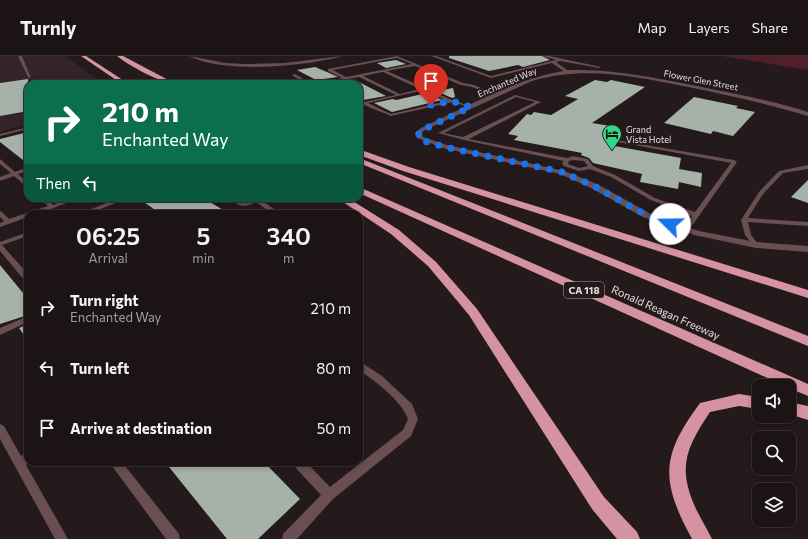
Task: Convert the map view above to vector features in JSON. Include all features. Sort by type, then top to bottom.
[{"type":"highway","points":[[83,56],[120,80]]},
{"type":"highway","points":[[119,56],[164,80]]},
{"type":"highway","points":[[363,153],[406,169],[808,294]]},
{"type":"highway","points":[[363,162],[808,341]]},
{"type":"highway","name":"Ronald Reagan Freeway","points":[[363,192],[808,390]]},
{"type":"highway","points":[[348,202],[361,210]]},
{"type":"highway","points":[[363,211],[395,232],[432,264],[474,312],[598,503],[630,539]]},
{"type":"highway","points":[[702,539],[687,513],[682,495],[678,469],[680,448],[691,426],[705,407],[739,400],[752,401]]},
{"type":"highway","points":[[796,410],[808,413]]},
{"type":"street","name":"Enchanted Way","points":[[589,72],[569,72],[537,78],[423,129],[420,131],[418,136],[427,142],[445,147],[562,172],[594,186],[646,215],[687,230],[756,245],[808,249]]},
{"type":"street","name":"Flower Glen Street","points":[[589,72],[642,77],[761,100],[808,114]]},
{"type":"lane","points":[[20,56],[30,77]]},
{"type":"lane","points":[[192,56],[217,63],[248,65],[306,61],[340,56]]},
{"type":"lane","points":[[433,56],[491,77],[560,60]]},
{"type":"lane","points":[[546,56],[600,67]]},
{"type":"lane","points":[[346,78],[329,70],[397,57],[462,84],[473,86],[497,95]]},
{"type":"lane","points":[[553,62],[552,64],[558,65],[569,72]]},
{"type":"lane","points":[[337,80],[415,65]]},
{"type":"lane","points":[[383,71],[452,101],[471,107]]},
{"type":"lane","points":[[294,75],[303,80]]},
{"type":"lane","points":[[360,76],[400,95]]},
{"type":"lane","points":[[364,103],[425,89]]},
{"type":"lane","points":[[464,140],[539,102],[516,96],[440,133],[464,140],[567,160],[573,158],[586,160],[590,164],[590,167]]},
{"type":"lane","points":[[364,103],[391,116],[452,101]]},
{"type":"lane","points":[[0,135],[24,129]]},
{"type":"lane","points":[[618,141],[734,162],[687,230]]},
{"type":"lane","points":[[567,160],[565,163],[566,165],[572,168],[584,169],[590,167],[613,176],[653,199],[696,215]]},
{"type":"lane","points":[[0,161],[24,182]]},
{"type":"lane","points":[[756,245],[748,235],[744,220],[761,193],[781,172],[808,167]]},
{"type":"lane","points":[[562,172],[572,168]]},
{"type":"lane","points":[[0,179],[24,170]]},
{"type":"lane","points":[[46,202],[52,207]]},
{"type":"lane","points":[[43,210],[65,202]]},
{"type":"lane","points":[[93,210],[114,202]]},
{"type":"lane","points":[[239,202],[245,205],[252,202]]},
{"type":"lane","points":[[262,202],[271,209],[269,210]]},
{"type":"lane","points":[[0,213],[8,222]]},
{"type":"lane","points":[[0,225],[24,216]]},
{"type":"lane","points":[[744,220],[808,224]]},
{"type":"lane","points":[[24,236],[0,246],[24,274]]},
{"type":"lane","points":[[0,332],[24,321]]},
{"type":"lane","points":[[288,539],[329,495],[407,433],[413,419],[408,407],[379,379],[363,368]]},
{"type":"lane","points":[[0,429],[24,460]]},
{"type":"lane","points":[[27,466],[62,539]]},
{"type":"lane","points":[[118,466],[174,539]]},
{"type":"lane","points":[[302,466],[329,495]]},
{"type":"shaded area","points":[[0,56],[65,56],[98,80],[24,80],[24,125],[0,132]]},
{"type":"shaded area","points":[[722,56],[808,56],[808,70]]},
{"type":"building","points":[[449,56],[542,56],[550,60],[523,67],[518,65],[489,71],[449,58]]},
{"type":"building","points":[[396,60],[406,64],[386,68],[377,63]]},
{"type":"building","points":[[315,67],[338,77],[316,80],[297,70]]},
{"type":"building","points":[[28,79],[24,80],[24,112],[0,116],[0,83]]},
{"type":"building","name":"Grand Vista Hotel","points":[[595,80],[607,82],[611,80],[645,87],[592,123],[617,127],[609,145],[681,158],[679,169],[702,173],[701,187],[679,182],[678,189],[640,182],[642,174],[593,163],[589,158],[581,155],[582,153],[514,140],[518,136],[508,134],[527,114],[531,115],[534,112],[551,115],[578,99],[565,96]]},
{"type":"building","points":[[363,84],[386,96],[363,100]]},
{"type":"building","points":[[453,88],[455,97],[452,98],[436,91]]},
{"type":"building","points":[[427,93],[442,100],[392,112],[374,103],[393,99],[396,100]]},
{"type":"building","points":[[694,97],[738,106],[736,108],[755,112],[733,136],[713,131],[711,134],[664,123]]},
{"type":"building","points":[[24,133],[24,161],[0,142],[0,139]]},
{"type":"building","points":[[808,180],[808,203],[791,197]]},
{"type":"building","points":[[144,202],[210,202],[223,210],[155,210]]},
{"type":"building","points":[[0,265],[24,294],[24,316],[0,324]]},
{"type":"building","points":[[24,326],[24,335],[19,328]]},
{"type":"building","points":[[168,466],[268,466],[300,499],[258,539],[227,539]]},
{"type":"place","name":"Grand Vista Hotel","points":[[612,151]]},
{"type":"route","points":[[431,105],[452,101],[471,107],[420,131],[418,136],[427,142],[562,172],[594,186],[646,215],[670,224]]}]
